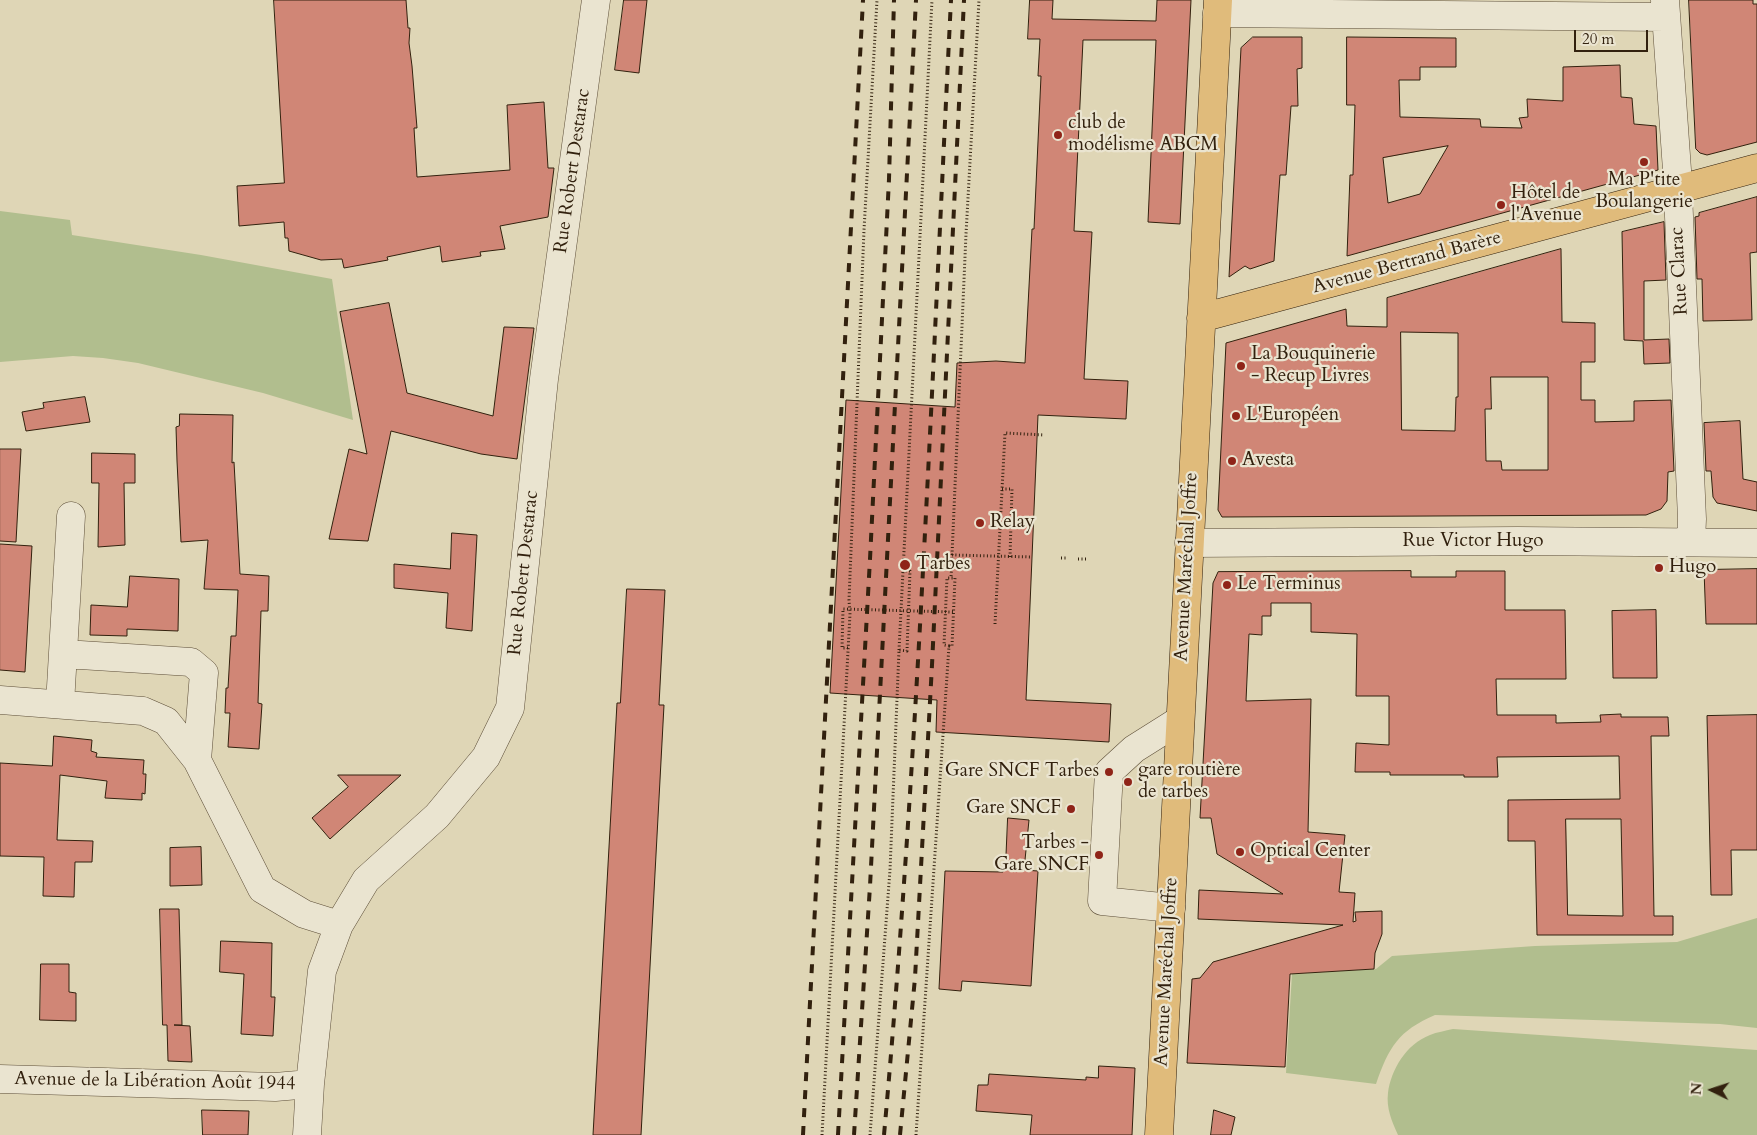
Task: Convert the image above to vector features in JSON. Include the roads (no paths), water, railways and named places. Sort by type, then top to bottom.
[{"type":"main road","name":"Avenue Maréchal Joffre","points":[[1159,1135],[1217,6]]},
{"type":"main road","name":"Avenue Bertrand Barère","points":[[1200,318],[1757,168]]},
{"type":"street","name":"Rue Robert Destarac","points":[[306,1135],[322,971],[339,925],[366,880],[437,816],[486,757],[510,708],[544,379],[596,0]]},
{"type":"street","points":[[1217,6],[1665,8]]},
{"type":"street","name":"Rue Clarac","points":[[1665,8],[1677,191],[1692,519],[1691,542]]},
{"type":"street","points":[[60,704],[71,516]]},
{"type":"street","name":"Rue Victor Hugo","points":[[1189,543],[1757,543]]},
{"type":"street","points":[[64,654],[191,662],[204,673],[197,760]]},
{"type":"street","points":[[0,700],[143,711],[166,721],[197,760],[262,890],[304,914],[339,925]]},
{"type":"street","points":[[1171,908],[1102,901],[1109,772],[1134,749],[1180,720]]},
{"type":"street","name":"Avenue de la Libération Août 1944","points":[[0,1079],[275,1087],[310,1084]]},
{"type":"railway","points":[[803,1135],[863,0]]},
{"type":"railway","points":[[838,1135],[889,179],[894,0]]},
{"type":"railway","points":[[854,1135],[870,886],[916,0]]},
{"type":"railway","points":[[884,1135],[896,993],[915,710],[951,0]]},
{"type":"railway","points":[[900,1135],[915,978],[964,0]]},
{"type":"place","name":"club de modélisme ABCM","points":[[1058,135]]},
{"type":"place","name":"Ma P'tite Boulangerie","points":[[1644,162]]},
{"type":"place","name":"Hôtel de l'Avenue","points":[[1501,205]]},
{"type":"place","name":"La Bouquinerie - Recup Livres","points":[[1241,366]]},
{"type":"place","name":"L'Européen","points":[[1236,416]]},
{"type":"place","name":"Avesta","points":[[1232,461]]},
{"type":"place","name":"Relay","points":[[980,523]]},
{"type":"place","name":"Tarbes","points":[[905,565]]},
{"type":"place","name":"Hugo","points":[[1659,568]]},
{"type":"place","name":"Le Terminus","points":[[1227,585]]},
{"type":"place","name":"Gare SNCF Tarbes","points":[[1109,772]]},
{"type":"place","name":"gare routière de tarbes","points":[[1128,782]]},
{"type":"place","name":"Gare SNCF","points":[[1071,809]]},
{"type":"place","name":"Optical Center","points":[[1240,852]]},
{"type":"place","name":"Tarbes - Gare SNCF","points":[[1099,855]]}]
